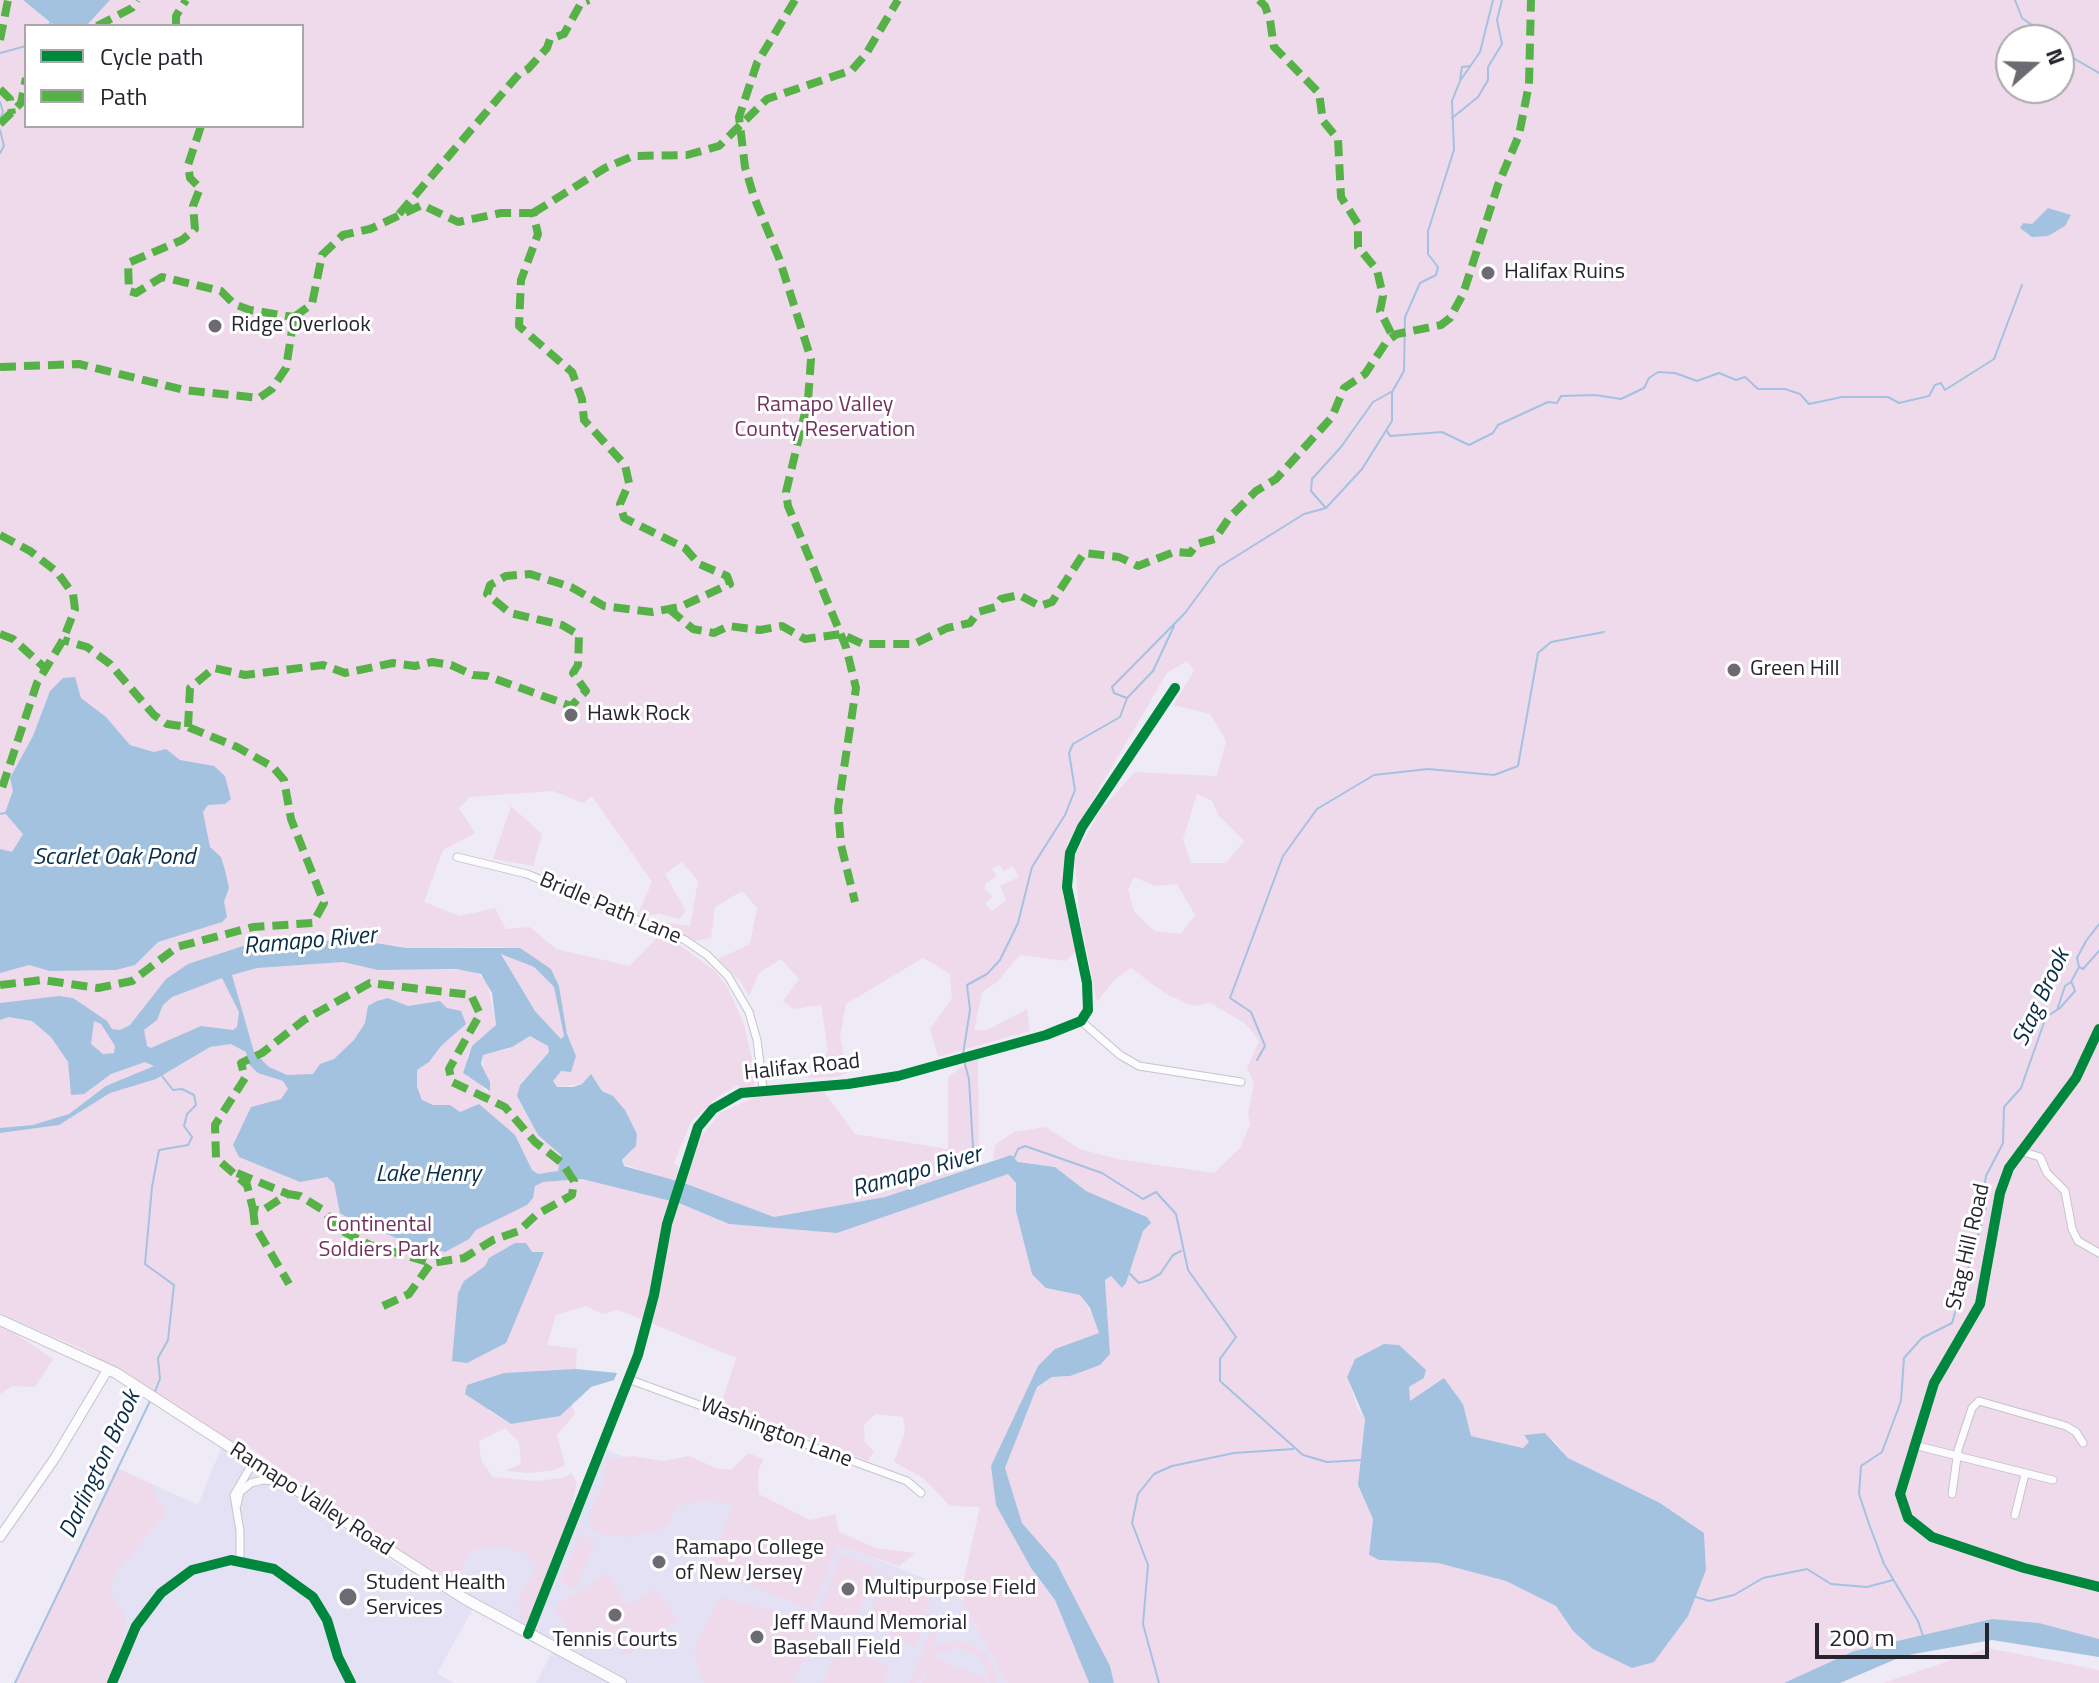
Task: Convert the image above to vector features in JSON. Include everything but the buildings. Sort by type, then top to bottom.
[{"type":"main road","name":"Ramapo Valley Road","points":[[0,1320],[108,1369],[424,1574],[621,1683]]},
{"type":"main road","points":[[0,1537],[43,1476],[108,1369]]},
{"type":"street","points":[[1175,688],[1082,827],[1070,853],[1067,887],[1087,983],[1088,1010],[1081,1021],[1120,1055],[1139,1066],[1241,1082]]},
{"type":"street","name":"Bridle Path Lane","points":[[457,857],[527,874],[685,940],[707,955],[728,976],[749,1012],[757,1040],[763,1088]]},
{"type":"street","name":"Halifax Road","points":[[528,1634],[628,1379],[654,1295],[679,1179],[693,1137],[705,1117],[732,1096],[763,1088],[873,1081],[1059,1031],[1081,1021]]},
{"type":"street","name":"Stag Hill Road","points":[[2099,1029],[2076,1078],[2020,1151],[2000,1193],[1980,1304],[1934,1383],[1900,1494],[1904,1510],[1920,1530],[2024,1568],[2099,1587]]},
{"type":"street","points":[[2020,1151],[2040,1157],[2047,1173],[2065,1191],[2072,1229],[2078,1241],[2099,1253]]},
{"type":"street","name":"Washington Lane","points":[[628,1379],[907,1481],[921,1493]]},
{"type":"street","points":[[1952,1494],[1957,1458],[1972,1408],[1982,1400],[2066,1426],[2076,1432],[2083,1443]]},
{"type":"street","points":[[1914,1445],[2053,1480]]},
{"type":"street","points":[[240,1561],[236,1489],[254,1461]]},
{"type":"street","points":[[2015,1515],[2025,1474]]},
{"type":"street","points":[[236,1511],[240,1492],[251,1483],[263,1480],[286,1482]]},
{"type":"street","points":[[112,1683],[136,1626],[169,1586],[207,1564],[240,1561],[274,1569],[302,1586],[322,1610],[351,1683]]},
{"type":"shaded area","name":"Ramapo College of New Jersey","points":[[221,1448],[424,1583],[456,1499],[566,1552],[604,1449],[951,1589],[963,1602],[1007,1683],[536,1683],[554,1648],[475,1605],[437,1673],[453,1683],[16,1683],[117,1468],[198,1505]]},
{"type":"green space","points":[[0,0],[2099,0],[2099,1639],[2039,1623],[1992,1619],[1854,1651],[1784,1683],[1114,1683],[1110,1666],[1056,1562],[1022,1523],[1005,1468],[1037,1387],[1052,1377],[1070,1376],[1110,1354],[1105,1280],[1111,1276],[1122,1288],[1126,1283],[1147,1216],[1086,1191],[1055,1167],[1018,1162],[1011,1155],[993,1160],[995,1145],[1014,1132],[1045,1127],[1080,1149],[1117,1159],[1214,1173],[1240,1148],[1250,1124],[1248,1113],[1254,1084],[1247,1068],[1259,1041],[1246,1024],[1210,1003],[1193,1006],[1166,994],[1131,968],[1115,979],[1097,1002],[1080,918],[1074,857],[1102,808],[1135,772],[1217,776],[1226,741],[1210,714],[1173,705],[1194,671],[1187,661],[1167,673],[1067,844],[1063,896],[1079,948],[1066,961],[1020,955],[997,982],[982,992],[974,1030],[987,1030],[1027,1009],[1030,1031],[938,1057],[930,1029],[952,998],[950,974],[923,958],[846,1004],[840,1037],[847,1072],[838,1077],[806,1078],[828,1051],[821,1005],[794,1009],[783,1001],[799,979],[781,959],[759,973],[749,996],[740,981],[718,959],[750,944],[757,908],[742,891],[715,907],[711,938],[691,942],[654,921],[690,926],[698,881],[682,862],[665,874],[686,911],[680,919],[661,914],[637,916],[652,882],[592,796],[583,803],[553,791],[470,797],[459,808],[475,833],[443,850],[424,902],[460,916],[495,908],[506,929],[530,927],[556,949],[630,966],[662,932],[715,971],[728,988],[744,1024],[757,1079],[752,1087],[741,1091],[738,1085],[719,1096],[691,1122],[674,1163],[679,1167],[676,1182],[621,1163],[636,1146],[637,1134],[625,1110],[613,1096],[602,1091],[591,1074],[582,1084],[556,1087],[553,1081],[556,1074],[576,1056],[567,1034],[559,986],[551,969],[503,947],[407,948],[393,944],[384,969],[473,970],[487,981],[496,1025],[467,1055],[467,1077],[475,1079],[487,1092],[490,1082],[483,1073],[483,1055],[507,1049],[530,1036],[549,1046],[549,1052],[520,1084],[517,1096],[538,1135],[561,1155],[558,1172],[679,1203],[729,1224],[837,1233],[1008,1173],[1016,1183],[1016,1211],[1046,1288],[1080,1295],[1099,1326],[1099,1334],[1090,1339],[1055,1349],[991,1466],[997,1505],[1031,1568],[1055,1600],[1089,1683],[1007,1683],[963,1602],[964,1579],[980,1507],[950,1506],[923,1478],[894,1462],[905,1432],[903,1417],[875,1414],[864,1425],[865,1442],[874,1451],[868,1461],[721,1404],[736,1358],[619,1310],[602,1314],[586,1306],[556,1315],[547,1345],[577,1349],[576,1369],[544,1372],[487,1410],[511,1424],[559,1416],[571,1403],[575,1414],[557,1435],[565,1465],[555,1470],[530,1473],[505,1471],[521,1464],[519,1442],[505,1428],[479,1441],[481,1460],[493,1477],[535,1481],[563,1478],[571,1473],[577,1482],[568,1527],[529,1619],[521,1623],[518,1599],[537,1567],[526,1554],[498,1545],[468,1552],[457,1581],[429,1571],[249,1447],[240,1446],[86,1351],[0,1313]],"holes":[[[1197,794],[1212,801],[1219,816],[1244,841],[1226,863],[1191,863],[1183,839]],[[999,865],[1004,871],[1013,866],[1019,877],[1000,886],[1006,900],[992,911],[985,903],[993,897],[985,890],[986,883],[997,876],[992,869]],[[1134,877],[1155,886],[1177,884],[1195,915],[1181,934],[1155,931],[1134,912],[1128,889]],[[1384,1345],[1424,1378],[1409,1387],[1409,1402],[1444,1379],[1463,1404],[1471,1436],[1524,1448],[1530,1442],[1524,1436],[1554,1440],[1568,1458],[1660,1503],[1704,1533],[1706,1570],[1654,1661],[1632,1668],[1573,1631],[1556,1606],[1506,1581],[1438,1563],[1380,1560],[1369,1556],[1373,1519],[1358,1485],[1365,1419],[1357,1407],[1347,1376],[1355,1359]]]},
{"type":"green space","points":[[511,806],[542,834],[533,866],[493,859]]},
{"type":"green space","points":[[501,953],[534,967],[554,987],[564,1036],[561,1039],[535,1011]]},
{"type":"green space","points":[[978,1054],[979,1165],[885,1197],[774,1217],[684,1183],[698,1140],[720,1113],[759,1095],[823,1091],[855,1134],[948,1149],[948,1077]]},
{"type":"green space","points":[[0,1323],[53,1359],[35,1387],[12,1386],[0,1394]]},
{"type":"green space","points":[[748,1453],[763,1459],[758,1472],[759,1494],[810,1520],[835,1514],[839,1532],[876,1548],[916,1553],[899,1566],[837,1545],[812,1610],[712,1571],[710,1566],[733,1504],[699,1501],[676,1507],[669,1523],[658,1530],[631,1537],[604,1535],[591,1528],[590,1515],[602,1486],[607,1459],[633,1456],[663,1461],[689,1456],[716,1468],[731,1470]]},
{"type":"green space","points":[[117,1468],[152,1484],[156,1498],[168,1510],[114,1575],[111,1594],[127,1618],[114,1671],[107,1683],[15,1683]]},
{"type":"green space","points":[[580,1533],[595,1542],[575,1590],[560,1582]]},
{"type":"green space","name":"Multipurpose Field","points":[[841,1554],[876,1568],[855,1623],[820,1610]]},
{"type":"green space","points":[[877,1572],[932,1596],[915,1648],[871,1622]]},
{"type":"green space","name":"Tennis Courts","points":[[607,1573],[628,1606],[655,1589],[677,1621],[624,1656],[602,1624],[576,1641],[554,1608]]},
{"type":"green space","name":"Jeff Maund Memorial Baseball Field","points":[[721,1597],[811,1622],[817,1634],[793,1683],[704,1683],[695,1659],[695,1646]]},
{"type":"green space","points":[[931,1630],[938,1632],[933,1646],[960,1640],[984,1652],[994,1668],[996,1683],[989,1683],[985,1666],[977,1655],[957,1647],[934,1655],[918,1683],[910,1683]]},
{"type":"green space","points":[[838,1646],[889,1666],[883,1683],[823,1683]]},
{"type":"green space","points":[[1988,1648],[2099,1670],[2099,1683],[1883,1683]]},
{"type":"green space","points":[[932,1657],[987,1679],[986,1683],[922,1683]]},
{"type":"water","points":[[23,0],[110,0],[88,24],[53,24]]},
{"type":"water","points":[[2048,208],[2071,215],[2065,226],[2048,236],[2032,237],[2020,228],[2023,223],[2032,224]]},
{"type":"water","name":"Scarlet Oak Pond","points":[[75,677],[81,698],[106,717],[130,745],[154,752],[166,749],[180,760],[214,766],[225,776],[231,799],[225,804],[208,805],[203,812],[210,847],[221,857],[225,870],[229,888],[224,902],[227,917],[222,922],[158,942],[135,965],[116,970],[50,971],[29,965],[0,973],[0,849],[12,852],[23,834],[5,813],[13,791],[10,778],[33,736],[50,691],[63,678]]},
{"type":"water","points":[[350,939],[407,948],[520,948],[551,969],[559,986],[567,1034],[576,1056],[571,1072],[561,1071],[553,1081],[557,1087],[573,1087],[582,1084],[591,1074],[602,1091],[613,1096],[625,1110],[637,1134],[636,1146],[622,1160],[624,1166],[684,1183],[774,1217],[885,1197],[1011,1155],[1018,1162],[1055,1167],[1086,1191],[1147,1217],[1151,1223],[1143,1231],[1126,1283],[1122,1288],[1111,1276],[1105,1280],[1110,1354],[1100,1365],[1070,1376],[1052,1377],[1037,1387],[1005,1468],[1022,1523],[1056,1562],[1110,1666],[1114,1683],[1089,1683],[1055,1600],[1031,1568],[996,1505],[991,1466],[1038,1366],[1055,1349],[1099,1333],[1090,1308],[1080,1295],[1046,1288],[1032,1274],[1016,1211],[1016,1183],[1008,1174],[837,1233],[729,1224],[679,1203],[582,1179],[543,1182],[535,1186],[533,1198],[527,1205],[476,1230],[469,1239],[445,1252],[396,1238],[340,1213],[334,1183],[327,1177],[300,1182],[239,1157],[233,1145],[251,1107],[281,1099],[288,1089],[283,1081],[258,1073],[249,1064],[246,1052],[231,1044],[210,1047],[156,1079],[110,1093],[59,1125],[0,1133],[0,1128],[33,1125],[69,1114],[106,1086],[154,1066],[145,1062],[111,1074],[84,1094],[71,1095],[68,1062],[51,1037],[32,1021],[9,1017],[0,1020],[0,1003],[59,996],[73,998],[107,1021],[112,1029],[120,1030],[130,1025],[166,979],[188,964],[243,946]],"holes":[[[501,954],[534,967],[554,987],[564,1036],[561,1039],[535,1011]],[[343,962],[378,970],[456,969],[481,974],[492,993],[496,1025],[472,1046],[463,1073],[490,1091],[490,1082],[481,1064],[483,1055],[512,1047],[530,1036],[548,1046],[549,1052],[520,1085],[517,1096],[538,1135],[561,1155],[558,1171],[538,1174],[532,1170],[515,1135],[479,1104],[460,1112],[450,1105],[433,1105],[422,1100],[417,1087],[417,1070],[466,1024],[461,1011],[447,1008],[440,1001],[408,1006],[388,998],[377,1001],[368,1006],[365,1023],[354,1040],[334,1059],[320,1064],[313,1074],[287,1075],[269,1067],[254,1052],[232,975],[257,968]],[[222,978],[239,1012],[237,1027],[233,1030],[201,1026],[151,1048],[147,1046],[144,1030],[157,1020],[163,1005],[172,997]],[[94,1021],[101,1024],[115,1046],[114,1053],[103,1054],[91,1044]]]},
{"type":"water","points":[[515,1243],[526,1243],[532,1252],[544,1252],[506,1343],[467,1363],[452,1361],[458,1293],[464,1281],[485,1266],[489,1258]]},
{"type":"water","points":[[1384,1344],[1399,1345],[1426,1370],[1424,1378],[1409,1387],[1410,1401],[1444,1378],[1463,1404],[1471,1436],[1523,1448],[1529,1442],[1524,1435],[1545,1433],[1568,1458],[1660,1503],[1704,1533],[1706,1570],[1688,1616],[1654,1662],[1632,1668],[1593,1649],[1573,1631],[1556,1606],[1506,1581],[1438,1563],[1379,1560],[1369,1555],[1373,1519],[1358,1485],[1365,1419],[1347,1377],[1355,1359]]},
{"type":"water","points":[[576,1369],[617,1373],[614,1380],[591,1387],[560,1416],[511,1424],[465,1394],[467,1385],[504,1373]]},
{"type":"water","points":[[1992,1619],[2039,1623],[2099,1639],[2099,1657],[1992,1640],[1903,1656],[1840,1683],[1784,1683],[1854,1651]]},
{"type":"waterway","points":[[1127,698],[1114,693],[1112,687],[1185,613],[1219,567],[1304,514],[1326,508],[1362,469],[1392,421],[1392,392],[1404,371],[1405,317],[1420,283],[1436,275],[1438,267],[1428,254],[1428,231],[1454,150],[1452,101],[1460,81],[1480,52],[1493,0]]},
{"type":"waterway","points":[[1452,118],[1478,97],[1488,80],[1488,67],[1502,44],[1497,20],[1502,0]]},
{"type":"waterway","points":[[2015,0],[2022,18],[2030,24]]},
{"type":"waterway","points":[[0,53],[24,47]]},
{"type":"waterway","points":[[2075,59],[2099,73]]},
{"type":"waterway","points":[[1460,80],[1462,67],[1470,66]]},
{"type":"waterway","points":[[0,102],[3,112],[0,119]]},
{"type":"waterway","points":[[0,130],[4,146],[0,153]]},
{"type":"waterway","points":[[1387,431],[1390,436],[1442,432],[1469,445],[1493,433],[1498,425],[1548,402],[1557,403],[1561,396],[1595,395],[1621,399],[1644,388],[1649,378],[1658,372],[1675,373],[1697,381],[1719,373],[1736,380],[1745,377],[1758,389],[1785,389],[1800,394],[1809,404],[1842,397],[1888,397],[1899,403],[1929,396],[1935,385],[1941,383],[1945,390],[1994,359],[2022,285]]},
{"type":"waterway","points":[[1325,507],[1311,491],[1312,479],[1341,447],[1373,402],[1391,392]]},
{"type":"waterway","points":[[963,1054],[970,1010],[967,985],[987,974],[1000,960],[1018,923],[1032,867],[1065,815],[1075,790],[1069,753],[1073,744],[1120,717],[1127,698],[1153,671],[1174,626]]},
{"type":"waterway","points":[[1257,1060],[1265,1046],[1251,1012],[1230,998],[1283,856],[1317,809],[1374,775],[1428,769],[1494,775],[1518,766],[1538,653],[1551,642],[1604,632]]},
{"type":"waterway","points":[[0,814],[5,813]]},
{"type":"waterway","name":"Stag Brook","points":[[1923,1636],[1918,1621],[1884,1564],[1869,1524],[1859,1494],[1861,1466],[1882,1452],[1901,1401],[1904,1358],[1922,1338],[1952,1323],[1986,1208],[1983,1194],[1986,1176],[2003,1143],[2004,1107],[2021,1088],[2046,1017],[2057,1010],[2065,986],[2071,982],[2079,967],[2077,958],[2099,924]]},
{"type":"waterway","points":[[2079,967],[2083,969],[2099,951]]},
{"type":"waterway","points":[[2059,1009],[2075,991],[2072,983]]},
{"type":"waterway","name":"Ramapo River","points":[[964,1061],[969,1079],[974,1165]]},
{"type":"waterway","name":"Darlington Brook","points":[[154,1394],[160,1379],[158,1358],[168,1340],[174,1285],[145,1264],[152,1187],[159,1150],[188,1145],[192,1137],[184,1126],[187,1114],[196,1105],[194,1095],[182,1089],[173,1090],[162,1076]]},
{"type":"waterway","points":[[1013,1160],[1018,1149],[1025,1146],[1102,1173],[1143,1199],[1156,1192],[1176,1214],[1188,1270],[1236,1337],[1220,1359],[1220,1381],[1303,1455],[1327,1462],[1363,1460]]},
{"type":"waterway","points":[[1129,1273],[1139,1283],[1149,1280],[1160,1274],[1173,1255],[1181,1251]]},
{"type":"waterway","name":"Darlington Brook","points":[[15,1683],[151,1399]]},
{"type":"waterway","points":[[1159,1683],[1143,1624],[1148,1565],[1132,1523],[1138,1494],[1154,1474],[1172,1466],[1234,1453],[1293,1449]]},
{"type":"waterway","points":[[1696,1597],[1709,1601],[1734,1595],[1763,1578],[1807,1569],[1831,1584],[1867,1587],[1893,1580]]},
{"type":"marked path","points":[[0,40],[8,0]]},
{"type":"marked path","points":[[101,24],[132,8],[137,0]]},
{"type":"marked path","points":[[176,24],[176,16],[186,0]]},
{"type":"marked path","points":[[399,214],[519,74],[528,69],[547,48],[550,39],[564,34],[581,3],[589,0]]},
{"type":"marked path","points":[[795,0],[757,63],[739,117],[745,167],[779,258],[811,359],[808,400],[786,492],[788,506],[846,647],[856,688],[838,808],[841,845],[855,902]]},
{"type":"marked path","points":[[533,213],[605,168],[633,156],[687,155],[719,146],[767,99],[852,70],[866,54],[898,0]]},
{"type":"marked path","points":[[1259,0],[1270,20],[1274,47],[1319,93],[1323,121],[1338,139],[1341,197],[1358,224],[1358,247],[1377,270],[1383,296],[1380,311],[1393,337]]},
{"type":"marked path","points":[[669,609],[693,629],[714,633],[729,626],[760,630],[782,626],[805,639],[841,634],[863,644],[914,644],[947,628],[970,623],[978,612],[995,607],[1001,599],[1019,595],[1040,606],[1052,602],[1084,553],[1119,557],[1138,566],[1174,552],[1190,553],[1197,544],[1215,539],[1229,518],[1256,491],[1276,479],[1332,417],[1344,388],[1365,374],[1387,341],[1397,334],[1441,325],[1450,318],[1463,294],[1498,185],[1519,135],[1529,84],[1531,0]]},
{"type":"marked path","points":[[0,124],[21,103],[24,88]]},
{"type":"marked path","points":[[0,89],[10,99],[12,114]]},
{"type":"marked path","points":[[200,128],[188,165],[190,178],[200,188],[193,206],[195,229],[182,240],[128,263],[129,291],[136,293],[162,277],[221,291],[234,304],[250,310],[294,317]]},
{"type":"marked path","points":[[294,317],[312,304],[322,255],[343,235],[370,229],[422,205],[458,222],[501,213],[533,213]]},
{"type":"marked path","points":[[188,727],[190,688],[214,668],[245,675],[323,665],[345,673],[393,663],[415,666],[432,662],[451,665],[473,675],[487,676],[571,706],[586,691],[573,673],[578,665],[579,635],[562,625],[510,613],[487,594],[490,585],[506,576],[530,574],[571,587],[604,606],[652,612],[680,607],[730,584],[727,576],[699,564],[685,548],[624,518],[620,504],[629,483],[625,465],[584,420],[582,399],[572,372],[519,326],[521,280],[538,234],[533,213]]},
{"type":"marked path","points":[[0,367],[79,364],[184,390],[259,398],[272,389],[286,368],[294,317]]},
{"type":"marked path","points":[[0,535],[30,551],[57,572],[73,594],[75,609],[63,640],[37,683],[0,794]]},
{"type":"marked path","points":[[0,634],[13,639],[45,668]]},
{"type":"marked path","points":[[0,985],[42,980],[98,988],[132,981],[177,947],[253,927],[313,923],[324,903],[291,819],[284,780],[273,767],[237,747],[188,727],[167,724],[154,715],[110,664],[87,647],[63,640]]},
{"type":"marked path","points":[[383,1306],[409,1294],[431,1263],[464,1258],[493,1240],[519,1231],[536,1215],[572,1195],[574,1181],[562,1163],[535,1142],[505,1107],[452,1082],[449,1069],[480,1014],[471,995],[370,983],[304,1020],[262,1053],[241,1063],[245,1078],[215,1125],[216,1158],[247,1185],[253,1209],[262,1211],[288,1194],[300,1196],[323,1210],[340,1230],[370,1245],[431,1263]]},
{"type":"marked path","points":[[237,1173],[288,1194]]},
{"type":"marked path","points":[[253,1209],[255,1226],[289,1284]]},
{"type":"cycle path","points":[[528,1634],[638,1355],[654,1295],[667,1224],[698,1127],[713,1109],[741,1093],[848,1084],[898,1076],[1046,1035],[1081,1021],[1088,1010],[1087,983],[1067,887],[1070,853],[1082,827],[1175,688]]},
{"type":"cycle path","points":[[2099,1029],[2076,1078],[2009,1168],[2000,1193],[1980,1304],[1934,1383],[1900,1494],[1908,1518],[1932,1537],[2024,1568],[2099,1587]]},
{"type":"cycle path","points":[[112,1683],[136,1626],[161,1593],[192,1570],[231,1560],[274,1569],[313,1597],[327,1620],[338,1657],[351,1683]]},
{"type":"place","name":"Halifax Ruins","points":[[1488,273]]},
{"type":"place","name":"Ridge Overlook","points":[[215,326]]},
{"type":"place","name":"Green Hill","points":[[1734,670]]},
{"type":"place","name":"Hawk Rock","points":[[571,715]]},
{"type":"place","name":"Ramapo College of New Jersey","points":[[659,1562]]},
{"type":"place","name":"Multipurpose Field","points":[[848,1589]]},
{"type":"place","name":"Student Health Services","points":[[348,1597]]},
{"type":"place","name":"Tennis Courts","points":[[615,1615]]},
{"type":"place","name":"Jeff Maund Memorial Baseball Field","points":[[757,1637]]},
{"type":"park label","name":"Ramapo Valley County Reservation","points":[[825,418]]},
{"type":"park label","name":"Continental Soldiers Park","points":[[379,1238]]},
{"type":"water label","name":"Lake Henry","points":[[428,1175]]}]
